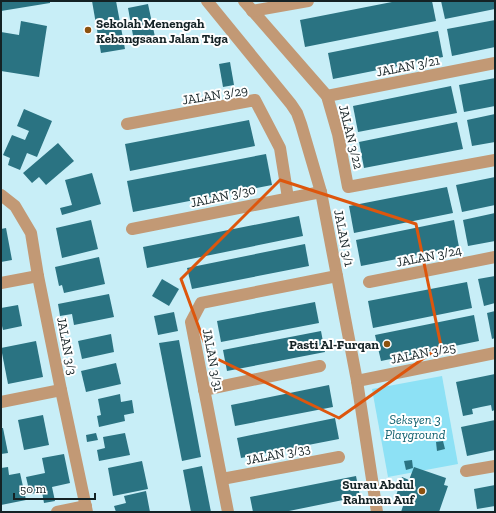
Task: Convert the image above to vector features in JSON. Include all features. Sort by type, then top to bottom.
[{"type":"street","name":"JALAN 3/1","points":[[207,1],[291,104],[297,113],[301,124],[321,192],[357,381],[378,512]]},
{"type":"street","name":"JALAN 3/22","points":[[244,1],[252,12],[327,96],[338,134],[348,186],[495,160]]},
{"type":"street","points":[[252,12],[308,1]]},
{"type":"street","name":"JALAN 3/21","points":[[327,96],[495,63]]},
{"type":"street","name":"JALAN 3/29","points":[[126,124],[255,100],[280,148],[288,198]]},
{"type":"street","name":"JALAN 3/30","points":[[132,229],[321,192]]},
{"type":"street","name":"JALAN 3/3","points":[[1,195],[14,206],[31,233],[38,276],[86,509]]},
{"type":"street","name":"JALAN 3/24","points":[[368,282],[495,257]]},
{"type":"street","points":[[1,283],[38,276]]},
{"type":"street","name":"JALAN 3/31","points":[[228,512],[192,322],[201,303],[337,276]]},
{"type":"street","name":"JALAN 3/25","points":[[357,381],[495,353]]},
{"type":"street","points":[[204,390],[320,366]]},
{"type":"street","points":[[1,402],[61,390]]},
{"type":"street","name":"JALAN 3/33","points":[[222,479],[339,457]]},
{"type":"street","points":[[466,471],[495,466]]},
{"type":"street","points":[[57,512],[86,509]]},
{"type":"highlighted area","points":[[280,180],[416,224],[441,346],[339,418],[209,355],[181,279]]},
{"type":"green space","name":"Seksyen 3 Playground","points":[[442,376],[458,464],[388,477],[372,389]]},
{"type":"building","points":[[1,1],[50,1],[50,3],[1,11]]},
{"type":"building","points":[[92,1],[116,1],[125,49],[101,53]]},
{"type":"building","points":[[397,1],[432,1],[436,21],[305,47],[300,20]]},
{"type":"building","points":[[441,1],[495,1],[495,9],[445,19]]},
{"type":"building","points":[[148,4],[155,37],[134,41],[128,8]]},
{"type":"building","points":[[495,20],[495,47],[452,56],[447,29]]},
{"type":"building","points":[[21,21],[47,26],[39,77],[1,71],[1,32],[19,35]]},
{"type":"building","points":[[438,31],[443,57],[333,79],[328,53]]},
{"type":"building","points":[[230,62],[234,85],[223,87],[219,64]]},
{"type":"building","points":[[495,78],[495,106],[464,112],[459,85]]},
{"type":"building","points":[[451,86],[457,113],[358,132],[353,106]]},
{"type":"building","points":[[24,109],[52,121],[37,157],[27,153],[20,170],[8,165],[10,158],[3,155],[12,135],[25,140],[29,131],[17,126]]},
{"type":"building","points":[[495,114],[495,142],[472,146],[467,120]]},
{"type":"building","points":[[249,120],[255,146],[130,171],[125,144]]},
{"type":"building","points":[[457,122],[463,149],[364,168],[359,142]]},
{"type":"building","points":[[58,143],[74,161],[46,185],[39,177],[32,183],[23,173]]},
{"type":"building","points":[[266,154],[272,185],[133,212],[127,181]]},
{"type":"building","points":[[92,173],[101,204],[62,215],[60,208],[72,205],[65,180]]},
{"type":"building","points":[[495,177],[495,205],[462,212],[456,185]]},
{"type":"building","points":[[447,187],[453,213],[354,233],[349,206]]},
{"type":"building","points":[[495,213],[495,241],[468,246],[463,220]]},
{"type":"building","points":[[299,216],[303,236],[147,268],[143,247]]},
{"type":"building","points":[[91,220],[98,249],[62,258],[56,228]]},
{"type":"building","points":[[454,220],[459,247],[361,266],[356,240]]},
{"type":"building","points":[[6,228],[12,260],[1,262],[1,229]]},
{"type":"building","points":[[305,244],[309,266],[192,289],[187,268]]},
{"type":"building","points":[[99,257],[105,284],[64,293],[62,285],[59,286],[55,267]]},
{"type":"building","points":[[495,276],[495,303],[484,306],[478,279]]},
{"type":"building","points":[[162,279],[179,289],[169,306],[152,296]]},
{"type":"building","points":[[467,282],[472,308],[373,328],[368,301]]},
{"type":"building","points":[[109,294],[114,317],[74,325],[72,314],[60,316],[58,304]]},
{"type":"building","points":[[315,302],[319,323],[221,342],[217,321]]},
{"type":"building","points":[[18,305],[22,326],[3,330],[1,322],[1,308]]},
{"type":"building","points":[[495,311],[495,338],[492,339],[487,313]]},
{"type":"building","points":[[174,312],[178,331],[158,335],[154,316]]},
{"type":"building","points":[[474,315],[479,341],[381,361],[375,335]]},
{"type":"building","points":[[321,331],[325,352],[227,371],[223,350]]},
{"type":"building","points":[[111,334],[114,352],[82,359],[78,341]]},
{"type":"building","points":[[179,340],[201,457],[182,461],[159,343]]},
{"type":"building","points":[[36,341],[43,377],[8,384],[1,348]]},
{"type":"building","points":[[116,363],[121,384],[86,392],[81,371]]},
{"type":"building","points":[[495,374],[495,410],[492,411],[491,405],[472,409],[473,414],[463,416],[456,382]]},
{"type":"building","points":[[329,385],[333,407],[235,426],[231,405]]},
{"type":"building","points":[[120,394],[121,402],[132,400],[134,413],[124,415],[125,421],[99,427],[97,416],[101,415],[98,399]]},
{"type":"building","points":[[43,415],[49,445],[24,450],[18,420]]},
{"type":"building","points":[[335,418],[339,439],[241,458],[237,438]]},
{"type":"building","points":[[495,420],[495,450],[467,456],[461,427]]},
{"type":"building","points":[[1,428],[3,428],[8,453],[1,454]]},
{"type":"building","points":[[96,433],[98,440],[87,442],[86,435]]},
{"type":"building","points":[[125,433],[130,455],[99,461],[97,450],[105,448],[103,437]]},
{"type":"building","points":[[443,441],[445,449],[437,451],[436,442]]},
{"type":"building","points":[[64,454],[70,483],[52,487],[55,501],[44,503],[42,492],[30,494],[26,477],[45,473],[42,458]]},
{"type":"building","points":[[412,460],[413,468],[406,470],[404,461]]},
{"type":"building","points":[[142,461],[148,489],[113,496],[108,468]]},
{"type":"building","points":[[202,466],[211,512],[191,512],[183,470]]},
{"type":"building","points":[[8,467],[9,475],[20,473],[26,500],[1,505],[1,468]]},
{"type":"building","name":"Surau Abdul Rahman Auf","points":[[414,467],[446,478],[444,485],[448,486],[439,512],[401,512],[405,500],[396,496],[402,477],[409,480]]},
{"type":"building","points":[[356,476],[361,501],[343,505],[343,500],[284,512],[253,512],[250,497]]},
{"type":"building","points":[[495,485],[495,506],[477,509],[474,489]]},
{"type":"building","points":[[146,491],[150,512],[116,512],[114,506],[126,503],[124,496]]},
{"type":"place","name":"Sekolah Menengah Kebangsaan Jalan Tiga","points":[[88,30]]},
{"type":"place","name":"Pasti Al-Furqan","points":[[387,344]]},
{"type":"place","name":"Surau Abdul Rahman Auf","points":[[422,491]]}]
